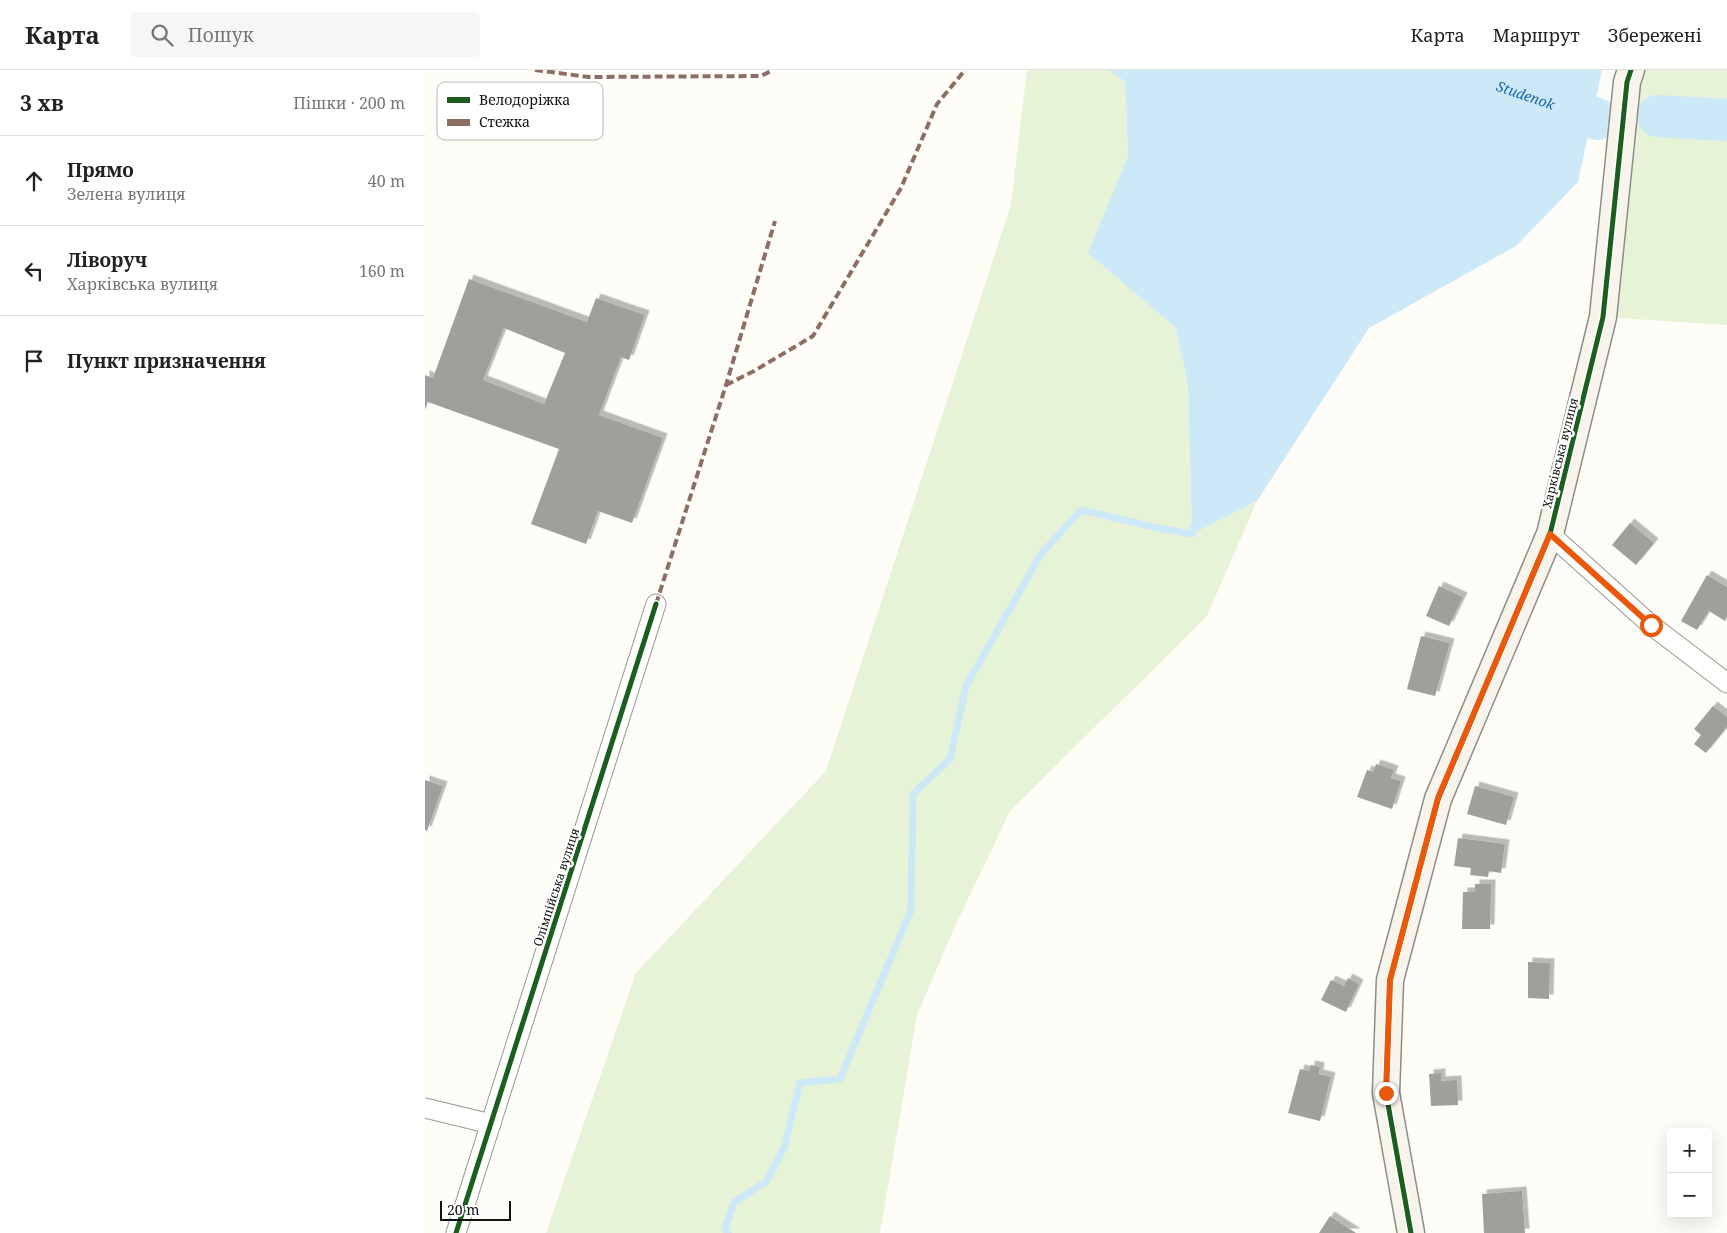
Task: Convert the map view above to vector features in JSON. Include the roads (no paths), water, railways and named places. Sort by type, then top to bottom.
[{"type":"street","name":"Харківська вулиця","points":[[1411,1233],[1386,1093],[1390,980],[1438,798],[1550,534],[1603,317],[1627,82],[1631,70]]},
{"type":"street","points":[[1550,534],[1651,625],[1727,683]]},
{"type":"street","name":"Олімпійська вулиця","points":[[456,1233],[656,604]]},
{"type":"street","points":[[425,1108],[491,1124]]},
{"type":"water","points":[[1108,70],[1602,70],[1578,182],[1516,246],[1369,328],[1257,501],[1192,534],[1188,385],[1176,328],[1088,253],[1128,156],[1125,81]]},
{"type":"waterway","name":"Studenok","points":[[1455,70],[1597,119]]},
{"type":"waterway","name":"Studenok","points":[[1658,116],[1727,120]]},
{"type":"waterway","points":[[728,1233],[725,1229],[734,1202],[766,1182],[784,1148],[800,1083],[840,1079],[911,910],[913,794],[950,759],[966,686],[1041,554],[1081,510],[1192,534],[1193,526]]}]
